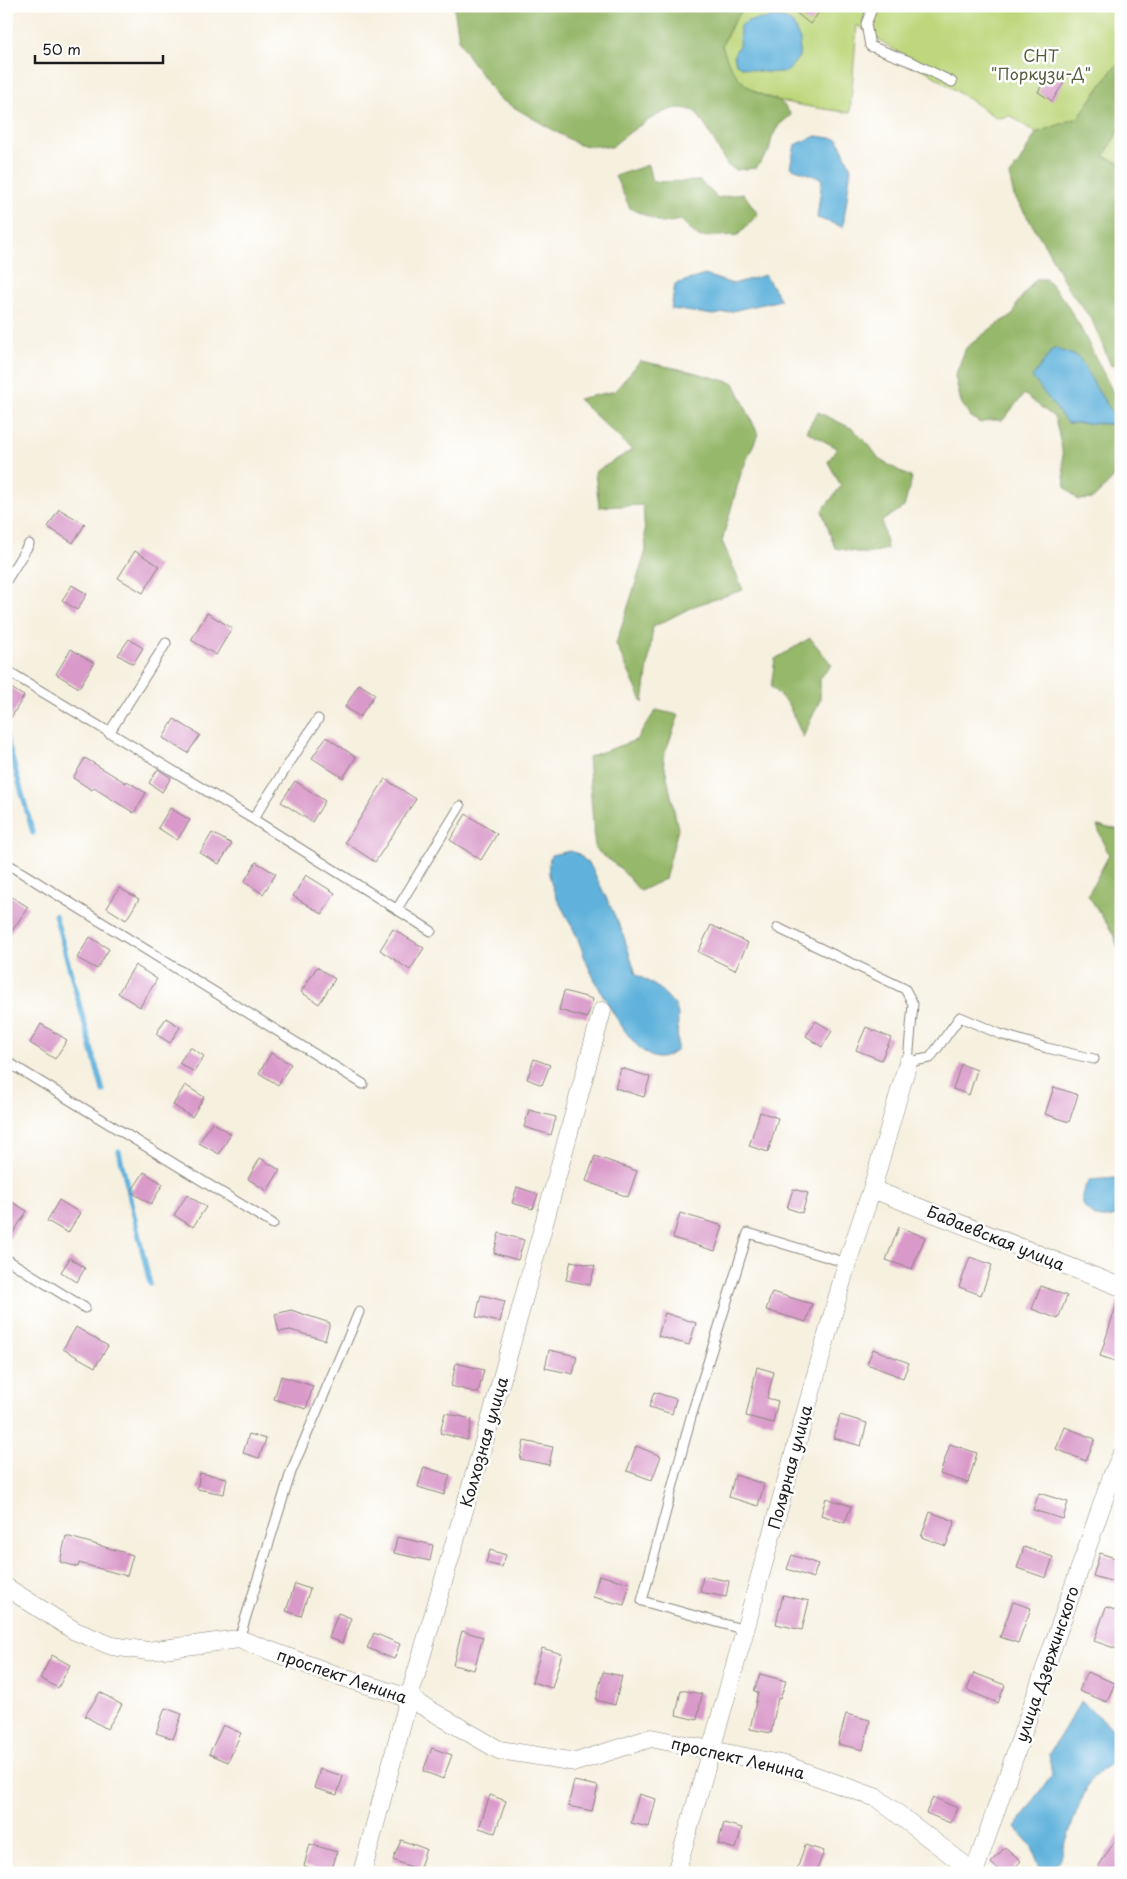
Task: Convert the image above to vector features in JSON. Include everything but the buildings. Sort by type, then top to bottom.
[{"type":"street","name":"Колхозная улица","points":[[362,1873],[410,1698],[492,1418],[602,1011]]},
{"type":"street","name":"Полярная улица","points":[[676,1873],[847,1263],[872,1189],[908,1062]]},
{"type":"street","name":"Бадаевская улица","points":[[872,1189],[1121,1288]]},
{"type":"street","name":"улица Дзержинского","points":[[975,1873],[1121,1456]]},
{"type":"street","name":"проспект Ленина","points":[[6,1587],[75,1631],[112,1646],[148,1651],[239,1639],[330,1673],[410,1698],[499,1750],[576,1762],[651,1738],[785,1765],[877,1798],[975,1873]]},
{"type":"lane","points":[[873,6],[866,24],[870,46],[914,63],[952,82]]},
{"type":"lane","points":[[6,581],[29,544]]},
{"type":"lane","points":[[109,733],[166,643]]},
{"type":"lane","points":[[6,670],[431,931]]},
{"type":"lane","points":[[253,820],[318,718]]},
{"type":"lane","points":[[398,909],[460,806]]},
{"type":"lane","points":[[6,864],[363,1084]]},
{"type":"lane","points":[[778,928],[905,989],[913,1004],[908,1062],[930,1058],[960,1017],[1000,1034],[1047,1048],[1094,1058]]},
{"type":"lane","points":[[6,1061],[273,1224]]},
{"type":"lane","points":[[745,1630],[642,1601],[691,1417],[748,1233],[847,1263]]},
{"type":"lane","points":[[6,1259],[85,1308]]},
{"type":"lane","points":[[239,1639],[291,1472],[360,1312]]},
{"type":"green space","points":[[454,6],[745,6],[733,23],[722,45],[727,60],[739,79],[758,93],[779,101],[791,115],[779,125],[772,137],[769,151],[756,168],[736,170],[727,165],[696,112],[685,108],[673,109],[654,117],[634,129],[612,147],[579,145],[498,98],[459,40]]},
{"type":"green space","name":"СНТ \"Поркузи-Д\"","points":[[745,6],[1121,6],[1121,61],[1113,69],[1078,118],[1036,133],[1011,116],[997,118],[857,25],[850,113],[775,99],[749,88],[739,80],[728,63],[722,45],[733,23]]},
{"type":"green space","points":[[1121,61],[1121,126],[1104,156],[1121,164],[1121,362],[1111,366],[1092,320],[1069,290],[1045,245],[1014,196],[1009,175],[1019,163],[1036,133],[1078,118],[1113,69]]},
{"type":"green space","points":[[1121,126],[1121,164],[1104,156]]},
{"type":"green space","points":[[648,165],[652,182],[700,181],[718,198],[743,193],[758,214],[738,235],[698,237],[681,220],[662,223],[630,208],[615,176]]},
{"type":"green space","points":[[1036,279],[1046,279],[1064,300],[1079,325],[1114,394],[1121,396],[1121,470],[1093,499],[1078,500],[1065,487],[1062,449],[1055,418],[1024,394],[1003,420],[990,420],[980,423],[970,416],[961,402],[955,376],[966,348],[993,327],[1014,314],[1017,303]],"holes":[[[1100,394],[1119,424],[1067,423]]]},
{"type":"green space","points":[[640,361],[734,383],[758,434],[741,473],[722,541],[743,590],[694,606],[653,627],[643,703],[616,644],[646,551],[643,505],[599,507],[595,472],[632,450],[578,399],[615,391]]},
{"type":"green space","points":[[818,412],[853,429],[869,445],[880,460],[912,478],[904,507],[882,521],[887,549],[867,554],[835,548],[822,511],[841,486],[828,462],[837,448],[806,431]]},
{"type":"green space","points":[[810,638],[832,665],[820,678],[820,700],[803,737],[788,704],[771,687],[775,659]]},
{"type":"green space","points":[[656,710],[679,715],[663,758],[678,829],[665,879],[640,891],[621,869],[595,849],[588,757],[636,740]]},
{"type":"green space","points":[[1097,826],[1121,830],[1121,957],[1114,935],[1088,895],[1109,855]]},
{"type":"water","points":[[778,17],[786,19],[793,24],[800,40],[799,57],[788,71],[761,72],[736,64],[734,55],[739,45],[740,26],[748,21]]},
{"type":"water","points":[[816,136],[838,139],[851,168],[843,227],[817,218],[822,179],[790,167],[795,145]]},
{"type":"water","points":[[705,275],[733,284],[765,275],[781,300],[714,315],[671,309],[675,284]]},
{"type":"water","points":[[1054,348],[1079,357],[1120,424],[1067,423],[1032,377]]},
{"type":"water","points":[[570,851],[579,854],[592,868],[622,931],[636,974],[660,989],[675,1005],[678,1014],[677,1050],[669,1056],[663,1058],[653,1057],[635,1044],[609,1006],[589,968],[577,937],[557,899],[549,874],[551,855]]},
{"type":"water","points":[[1121,1179],[1121,1214],[1105,1218],[1096,1217],[1083,1204],[1083,1191],[1089,1180]]},
{"type":"water","points":[[1081,1701],[1115,1730],[1116,1759],[1091,1779],[1077,1810],[1061,1857],[1051,1873],[1042,1873],[1032,1847],[1015,1827],[1052,1775],[1049,1754]]},
{"type":"waterway","points":[[6,736],[33,833]]},
{"type":"waterway","points":[[55,915],[103,1091]]},
{"type":"waterway","points":[[119,1151],[150,1284]]}]
